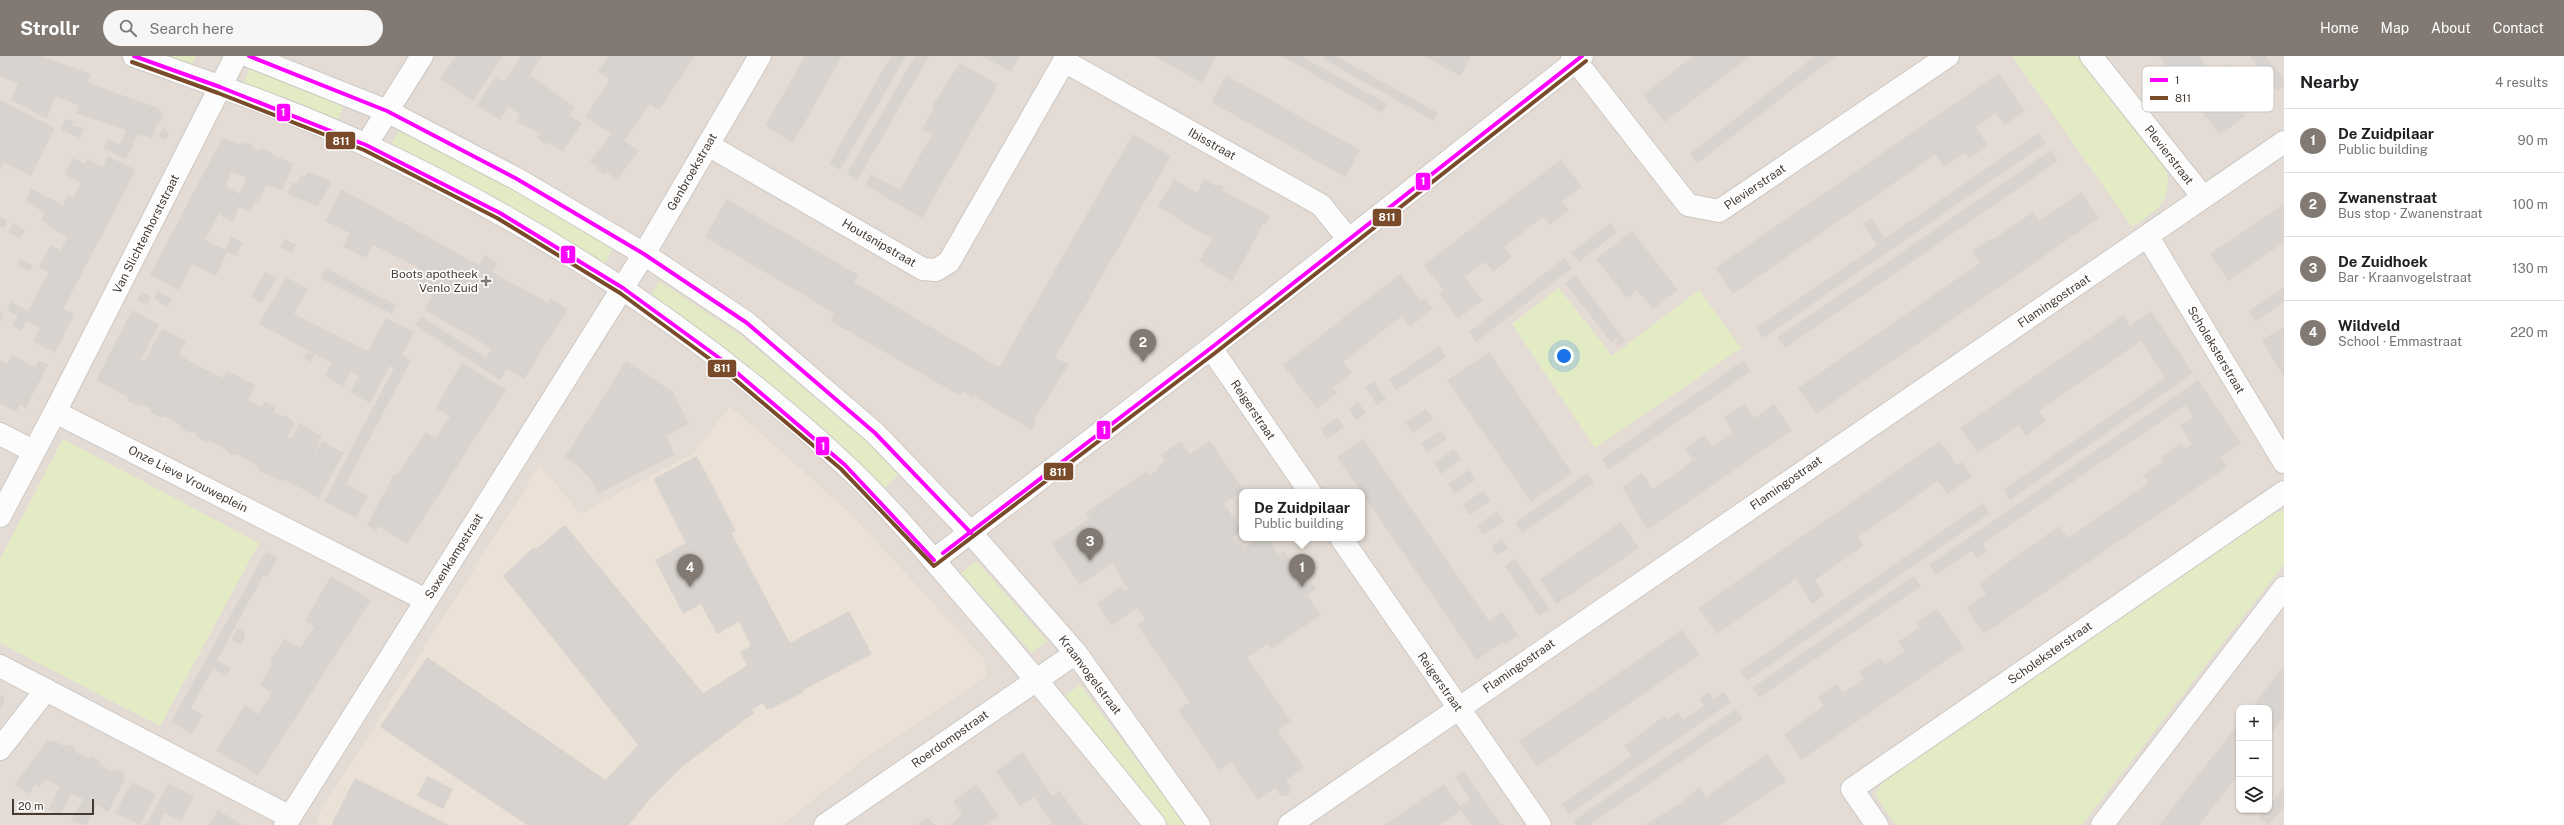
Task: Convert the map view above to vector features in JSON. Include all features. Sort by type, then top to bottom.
[{"type":"street","points":[[134,56],[220,87],[366,145],[500,213],[622,288],[722,360],[845,465],[934,560],[1037,679],[1155,825]]},
{"type":"street","name":"Van Slichtenhorststraat","points":[[55,412],[236,56]]},
{"type":"street","name":"Kraanvogelstraat","points":[[250,56],[387,111],[516,179],[644,254],[747,323],[870,428],[971,533],[1076,653],[1199,825]]},
{"type":"street","points":[[366,145],[422,56]]},
{"type":"street","name":"Genbroekstraat","points":[[622,288],[644,254],[760,56]]},
{"type":"street","name":"Plevierstraat","points":[[1577,58],[1688,205],[1719,211],[1948,56]]},
{"type":"street","name":"Plevierstraat","points":[[2091,56],[2203,197]]},
{"type":"street","name":"Houtsnipstraat","points":[[708,145],[923,269],[936,270],[949,262],[1065,58]]},
{"type":"street","name":"Ibisstraat","points":[[1065,58],[1321,205],[1349,240]]},
{"type":"street","points":[[934,560],[1211,348],[1577,58]]},
{"type":"street","name":"Flamingostraat","points":[[1289,825],[1827,454],[2148,237],[2203,197],[2284,142]]},
{"type":"street","name":"Scholeksterstraat","points":[[2148,237],[2284,462]]},
{"type":"street","name":"Saxenkampstraat","points":[[288,821],[622,288]]},
{"type":"street","name":"Reigerstraat","points":[[1211,348],[1308,489]]},
{"type":"street","points":[[0,516],[33,451],[55,412]]},
{"type":"street","name":"Onze Lieve Vrouweplein","points":[[55,412],[426,600]]},
{"type":"street","points":[[0,434],[33,451]]},
{"type":"street","name":"Scholeksterstraat","points":[[1877,825],[1852,789],[2284,492]]},
{"type":"street","name":"Reigerstraat","points":[[1343,541],[1458,709],[1540,825]]},
{"type":"street","points":[[2102,825],[2284,588]]},
{"type":"street","name":"Roerdompstraat","points":[[825,825],[1076,653]]},
{"type":"street","points":[[0,666],[288,821]]},
{"type":"street","points":[[0,749],[46,690]]},
{"type":"shaded area","points":[[0,56],[2284,56],[2284,825],[0,825]]},
{"type":"shaded area","points":[[730,406],[851,514],[985,660],[986,676],[859,763],[782,825],[318,825],[317,817],[540,465],[580,514],[694,453]]},
{"type":"green space","points":[[161,56],[196,56],[191,67]]},
{"type":"green space","points":[[2012,56],[2077,56],[2167,172],[2167,192],[2160,206],[2155,211],[2132,227]]},
{"type":"green space","points":[[250,68],[345,103],[336,123],[242,86]]},
{"type":"green space","points":[[399,130],[513,188],[615,246],[603,266],[391,145]]},
{"type":"green space","points":[[659,281],[740,335],[868,442],[899,474],[881,491],[650,296]]},
{"type":"green space","points":[[1559,288],[1612,356],[1699,290],[1741,348],[1595,448],[1512,324]]},
{"type":"green space","points":[[63,439],[259,543],[160,726],[0,643],[0,559]]},
{"type":"green space","points":[[2284,511],[2284,564],[2082,825],[1896,825],[1878,799],[1876,793],[1883,782],[2272,513]]},
{"type":"green space","points":[[976,561],[1047,641],[1032,653],[961,573]]},
{"type":"green space","points":[[1080,685],[1186,825],[1168,825],[1064,696]]},
{"type":"building","points":[[0,56],[41,56],[91,74],[88,83],[161,109],[160,112],[164,113],[160,124],[157,123],[152,139],[138,134],[126,160],[104,148],[108,139],[120,145],[126,130],[76,113],[79,105],[55,96],[47,119],[11,100],[18,83],[0,76]]},
{"type":"building","points":[[456,56],[503,56],[473,101],[440,79]]},
{"type":"building","points":[[521,56],[542,56],[530,75],[575,107],[569,115],[582,123],[563,152],[548,142],[546,145],[537,138],[540,134],[516,121],[520,114],[508,107],[500,120],[477,105],[496,76],[504,82]]},
{"type":"building","points":[[608,56],[695,56],[659,110],[650,104],[624,141],[639,151],[617,179],[608,173],[604,174],[597,169],[597,166],[590,162],[611,134],[585,117],[610,80],[598,71]]},
{"type":"building","points":[[805,56],[842,56],[793,143],[765,126]]},
{"type":"building","points":[[891,56],[906,56],[840,170],[829,164]]},
{"type":"building","points":[[915,56],[929,56],[857,181],[847,174]]},
{"type":"building","points":[[982,56],[1020,56],[1011,72]]},
{"type":"building","points":[[1153,56],[1216,56],[1202,83]]},
{"type":"building","points":[[1281,56],[1301,56],[1387,104],[1382,113]]},
{"type":"building","points":[[1325,56],[1336,56],[1438,113],[1434,121],[1323,59]]},
{"type":"building","points":[[1424,56],[1471,56],[1460,76]]},
{"type":"building","points":[[1693,56],[1750,56],[1665,122],[1643,95]]},
{"type":"building","points":[[1815,56],[1836,56],[1697,164],[1690,154]]},
{"type":"building","points":[[2159,56],[2199,56],[2206,66],[2167,66]]},
{"type":"building","points":[[2250,56],[2266,56],[2274,66],[2258,66]]},
{"type":"building","points":[[960,63],[998,85],[922,218],[865,185],[871,174],[900,190],[932,135],[922,129],[934,108],[932,106]]},
{"type":"building","points":[[2274,66],[2284,79],[2284,86],[2277,91],[2274,87]]},
{"type":"building","points":[[1999,73],[2025,111],[2004,125],[1996,113],[1976,127],[1988,146],[1969,159],[1964,153],[1944,167],[1935,155],[1733,294],[1715,268]]},
{"type":"building","points":[[1226,75],[1360,150],[1345,177],[1211,102]]},
{"type":"building","points":[[0,100],[55,128],[31,176],[4,163],[0,170]]},
{"type":"building","points":[[2202,112],[2242,112],[2245,116],[2220,135]]},
{"type":"building","points":[[65,119],[73,121],[72,125],[84,129],[80,138],[61,130]]},
{"type":"building","points":[[163,127],[169,134],[166,140],[159,136]]},
{"type":"building","points":[[2038,133],[2046,143],[1763,338],[1756,328],[1877,245],[1863,224],[1872,218],[1885,238]]},
{"type":"building","points":[[1133,134],[1171,156],[1055,358],[1069,364],[1034,420],[1036,421],[1031,430],[974,396],[973,398],[963,391],[960,396],[831,321],[834,313],[705,237],[727,199],[858,275],[854,282],[999,367]]},
{"type":"building","points":[[222,138],[241,145],[244,142],[252,145],[253,149],[260,151],[262,148],[271,152],[272,155],[293,163],[283,191],[266,185],[258,203],[256,201],[250,212],[239,207],[233,222],[219,214],[205,240],[225,250],[231,237],[243,243],[236,256],[227,252],[216,276],[190,263],[192,265],[179,290],[150,275]],"holes":[[[231,172],[246,177],[240,194],[226,186]]]},
{"type":"building","points":[[2051,150],[2058,161],[1897,272],[1785,348],[1777,338]]},
{"type":"building","points":[[108,156],[136,170],[63,309],[74,314],[55,353],[33,341],[40,328],[27,321],[22,331],[12,326],[18,316],[7,310],[11,302],[28,311],[49,272],[39,268],[50,245],[61,250],[67,238],[41,220],[45,213],[25,201],[31,189],[63,205],[68,195],[73,198],[81,183],[64,174],[73,158],[85,164],[87,159],[103,167]]},
{"type":"building","points":[[1561,159],[1582,187],[1562,202],[1569,210],[1550,225],[1543,217],[1504,247],[1512,257],[1493,272],[1485,262],[1465,277],[1483,300],[1458,319],[1439,294],[1443,290],[1424,265]]},
{"type":"building","points":[[307,172],[332,181],[318,206],[288,195],[292,182],[297,184],[301,175],[306,176]]},
{"type":"building","points":[[1204,178],[1217,187],[1218,184],[1224,187],[1222,190],[1270,216],[1265,225],[1263,224],[1232,282],[1199,261],[1212,239],[1158,207],[1174,179],[1198,193]]},
{"type":"building","points":[[341,189],[479,265],[485,255],[498,263],[492,272],[548,303],[550,298],[568,309],[524,379],[507,369],[500,380],[415,325],[421,316],[486,358],[491,348],[424,310],[432,296],[419,288],[422,283],[412,278],[419,268],[373,245],[366,258],[343,247],[350,233],[325,221]]},
{"type":"building","points":[[2081,192],[2099,218],[1816,414],[1798,388],[1980,263],[1973,254],[1974,250],[1989,239],[1994,239],[2033,212],[2039,221]]},
{"type":"building","points":[[2284,204],[2284,242],[2228,281],[2210,254]]},
{"type":"building","points":[[0,217],[7,221],[4,228],[0,226]]},
{"type":"building","points":[[14,223],[25,230],[20,239],[8,232]]},
{"type":"building","points":[[1610,223],[1617,232],[1579,262],[1571,253]]},
{"type":"building","points":[[1632,231],[1678,290],[1653,309],[1637,290],[1627,298],[1596,259]]},
{"type":"building","points":[[285,239],[296,245],[291,253],[280,247]]},
{"type":"building","points":[[1564,258],[1572,268],[1476,342],[1469,332]]},
{"type":"building","points":[[20,259],[33,265],[29,271],[17,266]]},
{"type":"building","points":[[325,268],[396,305],[392,314],[320,278]]},
{"type":"building","points":[[265,272],[277,278],[262,303],[251,297]]},
{"type":"building","points":[[1400,274],[1421,301],[1425,298],[1433,309],[1410,327],[1402,316],[1343,362],[1352,373],[1333,388],[1337,393],[1317,409],[1283,365]]},
{"type":"building","points":[[1575,275],[1621,335],[1611,342],[1565,283]]},
{"type":"building","points":[[286,277],[308,289],[294,314],[368,351],[386,318],[414,332],[402,355],[411,360],[346,484],[368,496],[356,518],[324,501],[394,368],[390,366],[370,403],[350,392],[359,376],[351,372],[343,386],[325,376],[332,363],[259,324]]},
{"type":"building","points":[[2284,287],[2284,302],[2256,321],[2249,311]]},
{"type":"building","points":[[158,291],[172,299],[168,307],[154,299]]},
{"type":"building","points":[[141,292],[151,297],[147,305],[137,300]]},
{"type":"building","points":[[132,310],[159,325],[141,360],[144,362],[162,328],[186,341],[179,354],[189,361],[223,378],[227,371],[255,385],[248,400],[262,407],[265,401],[276,407],[273,412],[289,418],[295,424],[287,438],[291,439],[299,423],[322,436],[313,456],[322,441],[344,453],[319,498],[285,480],[280,481],[258,470],[257,465],[237,454],[232,456],[226,452],[225,449],[209,440],[208,443],[196,437],[197,434],[192,431],[190,433],[180,428],[180,425],[163,416],[161,418],[151,413],[151,409],[141,404],[138,406],[128,401],[128,397],[96,380]]},
{"type":"building","points":[[2151,311],[2193,373],[2010,500],[2003,490],[2165,378],[2141,341],[2039,411],[2046,421],[2026,436],[2019,425],[1978,453],[1960,428],[2123,315],[2130,326]]},
{"type":"building","points":[[0,312],[4,314],[0,323]]},
{"type":"building","points":[[2284,327],[2284,377],[2262,340]]},
{"type":"building","points":[[1621,335],[1626,341],[1618,346],[1615,341]]},
{"type":"building","points":[[1439,346],[1446,357],[1396,390],[1389,380]]},
{"type":"building","points":[[308,351],[315,354],[311,362],[303,358]]},
{"type":"building","points":[[1489,352],[1572,473],[1531,502],[1447,380]]},
{"type":"building","points":[[12,355],[35,367],[39,360],[48,365],[24,411],[24,407],[20,404],[16,412],[0,403],[0,360],[8,364]]},
{"type":"building","points":[[1744,360],[1751,371],[1609,469],[1602,459]]},
{"type":"building","points":[[626,361],[673,392],[689,424],[666,436],[675,455],[598,494],[590,479],[578,466],[565,457]]},
{"type":"building","points":[[462,362],[506,390],[407,544],[379,526],[376,531],[367,525],[395,473],[398,474],[426,432],[436,438],[450,417],[436,408]]},
{"type":"building","points":[[2198,380],[2241,443],[2221,457],[2227,467],[1984,634],[1966,608],[1986,594],[1979,583],[2059,526],[2068,538],[2148,483],[2143,475],[2163,462],[2160,458],[2181,443],[2185,449],[2192,444],[2180,426],[2193,417],[2185,405],[1982,544],[1987,551],[1977,558],[1972,551],[1936,575],[1929,565]]},
{"type":"building","points":[[1374,381],[1386,399],[1377,405],[1365,387]]},
{"type":"building","points":[[1358,402],[1366,413],[1356,420],[1349,409]]},
{"type":"building","points":[[1744,404],[1754,418],[1774,404],[1792,430],[1648,530],[1622,487],[1642,473],[1653,489],[1673,476],[1693,460],[1685,448],[1705,435],[1713,446],[1733,432],[1724,418]]},
{"type":"building","points":[[1426,409],[1433,419],[1413,433],[1405,423]]},
{"type":"building","points":[[1338,417],[1344,427],[1327,439],[1320,429]]},
{"type":"building","points":[[1441,430],[1447,439],[1427,453],[1421,444]]},
{"type":"building","points":[[1363,439],[1489,621],[1502,612],[1518,635],[1505,645],[1503,642],[1477,660],[1365,498],[1365,489],[1359,489],[1337,457]]},
{"type":"building","points":[[1181,441],[1190,454],[1210,441],[1243,489],[1239,489],[1239,494],[1224,504],[1239,526],[1239,532],[1233,537],[1237,544],[1242,545],[1244,549],[1256,541],[1270,541],[1279,555],[1284,551],[1298,572],[1302,569],[1316,589],[1307,595],[1321,615],[1271,649],[1267,644],[1256,652],[1257,655],[1254,653],[1247,658],[1291,721],[1278,730],[1304,768],[1286,780],[1291,788],[1290,793],[1286,796],[1280,795],[1275,788],[1258,800],[1231,762],[1219,770],[1178,710],[1190,702],[1137,625],[1145,619],[1137,608],[1111,626],[1097,603],[1121,586],[1125,591],[1128,589],[1112,563],[1080,585],[1052,544],[1090,518],[1086,513],[1147,471],[1150,475],[1157,470],[1158,466],[1165,461],[1161,455]]},
{"type":"building","points":[[1940,441],[1957,465],[1962,462],[1972,477],[1947,494],[1938,481],[1858,537],[1863,546],[1815,580],[1824,595],[1812,604],[1796,579],[1717,634],[1698,608]]},
{"type":"building","points":[[1454,449],[1461,460],[1441,474],[1434,463]]},
{"type":"building","points":[[697,456],[736,531],[732,534],[790,643],[849,611],[872,654],[803,690],[804,692],[771,709],[769,708],[767,710],[763,703],[752,710],[754,713],[683,766],[648,801],[629,825],[527,825],[380,727],[427,657],[606,780],[638,745],[503,576],[534,547],[536,549],[565,525],[703,693],[745,667],[747,665],[740,652],[751,646],[739,622],[717,634],[701,604],[683,614],[655,560],[686,543],[653,479]]},
{"type":"building","points":[[1469,470],[1475,480],[1455,494],[1448,484]]},
{"type":"building","points":[[1587,473],[1594,483],[1522,533],[1515,523]]},
{"type":"building","points":[[1483,490],[1490,501],[1469,515],[1463,505]]},
{"type":"building","points":[[1983,503],[1990,513],[1747,681],[1740,671]]},
{"type":"building","points":[[1497,511],[1504,521],[1483,535],[1477,526]]},
{"type":"building","points":[[1621,522],[1639,548],[1557,604],[1540,579]]},
{"type":"building","points":[[1502,539],[1508,548],[1497,556],[1491,546]]},
{"type":"building","points":[[266,551],[278,558],[267,577],[263,576],[217,660],[231,668],[226,676],[213,668],[191,708],[203,715],[192,734],[171,722]]},
{"type":"building","points":[[1515,559],[1550,609],[1539,616],[1505,566]]},
{"type":"building","points":[[331,576],[371,600],[258,776],[216,750],[245,705],[258,714],[272,693],[260,685],[273,662],[270,660],[284,639],[300,648],[314,627],[305,621]]},
{"type":"building","points":[[1914,576],[1921,586],[1759,698],[1752,688]]},
{"type":"building","points":[[1937,609],[1964,648],[1801,760],[1784,734],[1824,706],[1818,697],[1837,684],[1843,693],[1864,678],[1859,672],[1880,658],[1885,664],[1905,651],[1898,642],[1918,628],[1925,637],[1916,623]]},
{"type":"building","points":[[237,628],[244,632],[245,638],[241,645],[231,640]]},
{"type":"building","points":[[1682,630],[1700,655],[1537,767],[1519,741]]},
{"type":"building","points":[[2284,666],[2284,717],[2272,732],[2272,705],[2253,705]]},
{"type":"building","points":[[1709,692],[1714,699],[1724,692],[1731,702],[1569,814],[1562,804],[1631,756],[1624,746],[1664,716],[1667,720],[1678,712],[1683,720],[1704,706],[1699,699]]},
{"type":"building","points":[[0,694],[3,696],[5,702],[0,709]]},
{"type":"building","points":[[1736,709],[1743,719],[1589,825],[1577,825],[1573,821]]},
{"type":"building","points":[[2236,727],[2236,778],[2199,825],[2159,825]]},
{"type":"building","points":[[52,740],[64,746],[68,744],[75,747],[76,752],[88,758],[92,756],[99,760],[100,764],[112,771],[116,769],[123,772],[125,779],[108,812],[97,805],[86,825],[71,821],[83,799],[71,794],[60,815],[48,810],[60,787],[46,779],[39,787],[36,784],[28,794],[15,784],[47,741]]},
{"type":"building","points":[[1023,752],[1052,796],[1060,791],[1084,825],[1053,825],[1034,797],[1020,806],[996,771]]},
{"type":"building","points":[[1767,754],[1786,781],[1721,825],[1645,825],[1681,803],[1699,787],[1706,797]]},
{"type":"building","points":[[1463,771],[1502,825],[1472,825],[1461,810],[1440,825],[1384,825],[1444,784],[1460,806],[1470,799],[1455,777]]},
{"type":"building","points":[[427,776],[453,789],[443,809],[417,796]]},
{"type":"building","points":[[355,778],[449,825],[331,825]]},
{"type":"building","points":[[132,782],[156,794],[140,825],[115,813]]},
{"type":"building","points":[[168,783],[194,796],[181,821],[164,813],[158,825],[146,825]]},
{"type":"building","points":[[976,784],[999,816],[986,825],[950,825],[962,814],[953,801]]},
{"type":"building","points":[[2284,787],[2284,807],[2268,825],[2259,818],[2263,813],[2272,813],[2272,802]]},
{"type":"building","points":[[218,810],[242,825],[208,825]]},
{"type":"building","points":[[928,817],[935,825],[917,825]]},
{"type":"transit line","name":"1","points":[[134,56],[220,87],[366,145],[500,213],[623,288],[722,360],[845,465],[934,560]]},
{"type":"transit line","name":"1","points":[[249,56],[387,111],[517,179],[644,254],[747,323],[875,433],[971,533]]},
{"type":"transit line","name":"1","points":[[943,553],[1211,348],[1582,56]]},
{"type":"transit line","name":"811","points":[[132,62],[218,93],[364,150],[497,218],[620,293],[718,365],[841,469],[934,566],[1215,353],[1586,61]]},
{"type":"place","name":"Boots apotheek Venlo Zuid","points":[[486,281]]},
{"type":"place","name":"Zwanenstraat","points":[[1143,362]]},
{"type":"place","name":"De Zuidhoek","points":[[1090,561]]},
{"type":"place","name":"Wildveld","points":[[690,587]]},
{"type":"place","name":"De Zuidpilaar","points":[[1302,587]]}]
